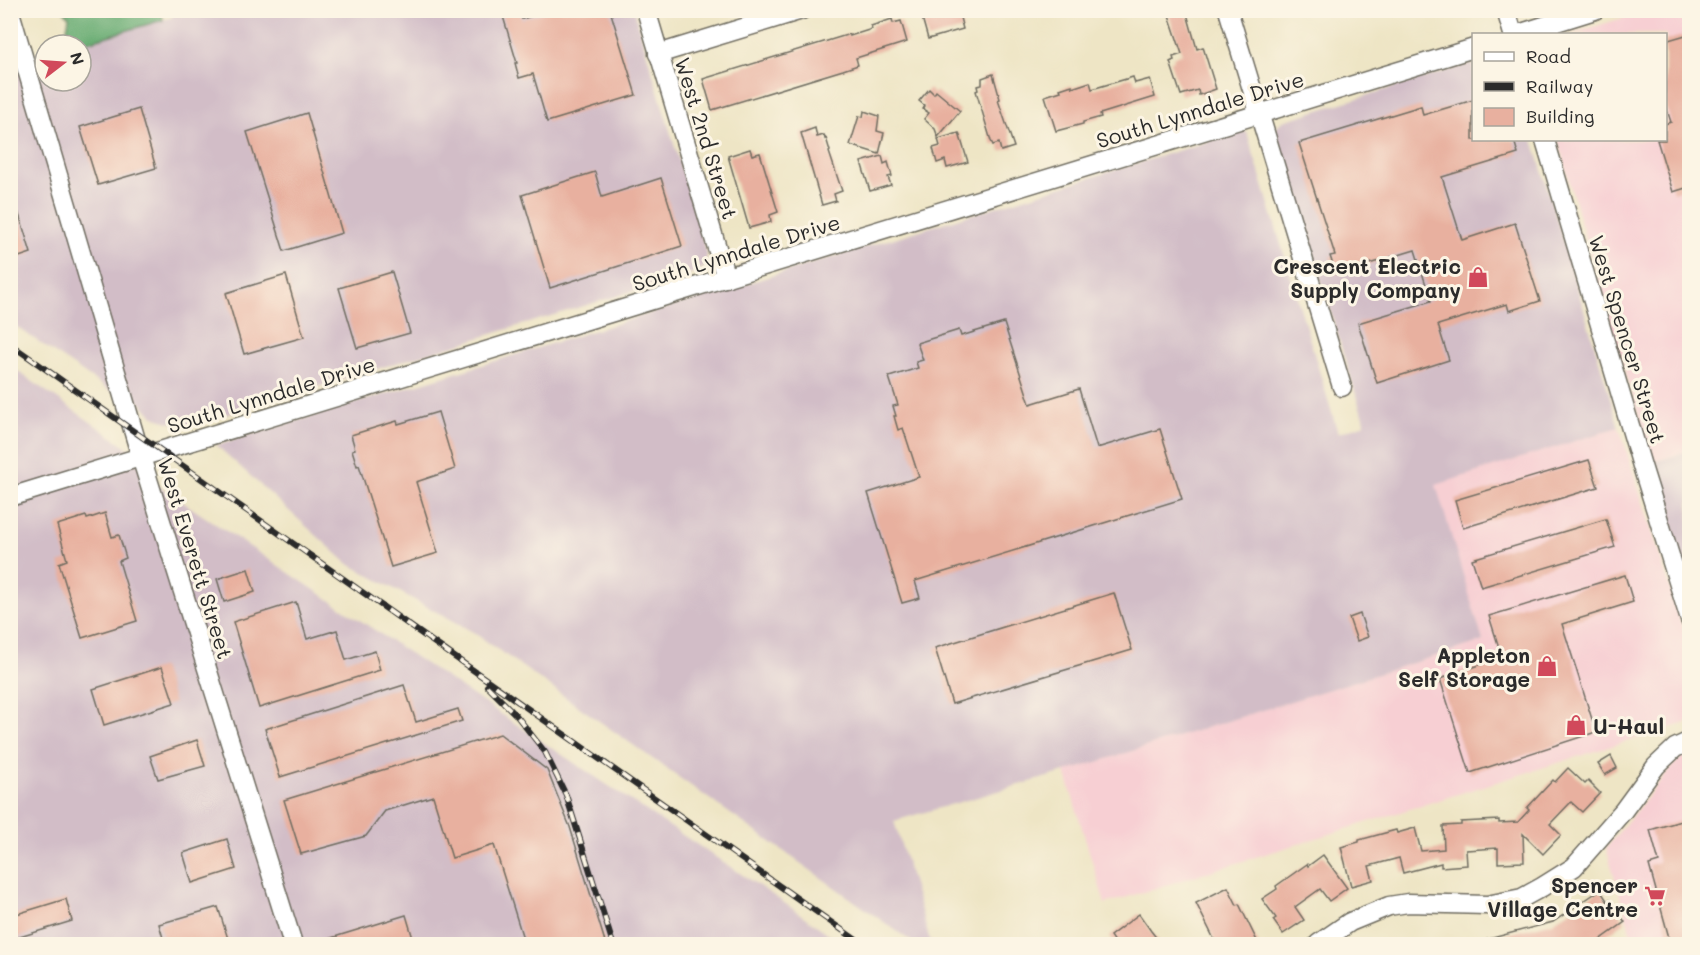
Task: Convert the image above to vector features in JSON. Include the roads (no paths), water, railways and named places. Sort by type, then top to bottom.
[{"type":"street","name":"West 2nd Street","points":[[646,10],[726,278]]},
{"type":"street","points":[[658,54],[802,10]]},
{"type":"street","points":[[1228,10],[1342,387]]},
{"type":"street","points":[[1506,10],[1513,33]]},
{"type":"street","points":[[1521,33],[1595,10]]},
{"type":"street","name":"West Everett Street","points":[[10,12],[141,457],[293,945]]},
{"type":"street","name":"South Lynndale Drive","points":[[10,497],[1472,48]]},
{"type":"street","name":"West Spencer Street","points":[[1545,141],[1689,620]]},
{"type":"street","points":[[1318,945],[1350,922],[1389,906],[1425,902],[1487,905],[1522,897],[1542,887],[1574,867],[1623,811],[1656,766],[1675,748],[1689,741]]},
{"type":"railway","points":[[10,344],[862,944]]},
{"type":"railway","points":[[487,686],[516,715],[545,752],[566,795],[613,944]]},
{"type":"place","name":"Crescent Electric Supply Company","points":[[1478,277]]},
{"type":"place","name":"Appleton Self Storage","points":[[1547,666]]},
{"type":"place","name":"U-Haul","points":[[1576,725]]},
{"type":"place","name":"Spencer Village Centre","points":[[1655,896]]}]
